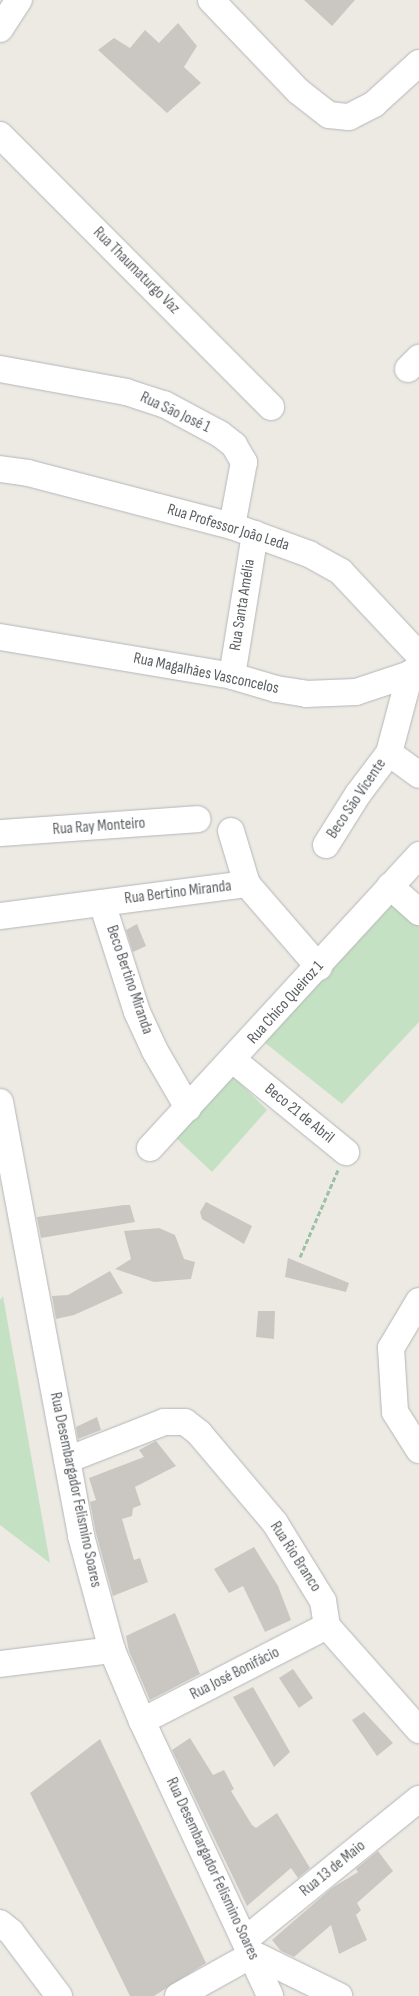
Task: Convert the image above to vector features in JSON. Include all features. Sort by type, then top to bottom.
[{"type":"street","points":[[0,29],[19,0]]},
{"type":"street","points":[[211,0],[298,91],[329,115],[349,117],[374,104],[419,63]]},
{"type":"street","name":"Rua Thaumaturgo Vaz","points":[[0,135],[271,406]]},
{"type":"street","name":"Rua São José 1","points":[[0,369],[126,392],[164,404],[220,434],[234,445],[244,462],[243,530]]},
{"type":"street","name":"Rua Professor João Leda","points":[[0,469],[28,473],[243,530],[309,554],[341,572],[416,665]]},
{"type":"street","name":"Rua Santa Amélia","points":[[232,676],[243,530]]},
{"type":"street","name":"Rua Magalhães Vasconcelos","points":[[0,637],[232,676],[276,690],[306,694],[356,692],[416,665]]},
{"type":"street","points":[[416,665],[389,753],[419,775]]},
{"type":"street","name":"Beco São Vicente","points":[[326,845],[358,794],[389,753]]},
{"type":"street","name":"Rua Ray Monteiro","points":[[0,834],[198,818]]},
{"type":"street","points":[[231,831],[247,884]]},
{"type":"street","name":"Rua Chico Queiroz 1","points":[[150,1148],[319,967],[419,854]]},
{"type":"street","name":"Rua Bertino Miranda","points":[[0,916],[247,884],[319,967]]},
{"type":"street","points":[[390,886],[419,912]]},
{"type":"street","name":"Beco Bertino Miranda","points":[[102,903],[137,1012],[188,1108]]},
{"type":"street","name":"Beco 21 de Abril","points":[[233,1060],[346,1152]]},
{"type":"street","name":"Rua Desembargador Felismino Soares","points":[[0,1102],[81,1536],[112,1650],[142,1721],[250,1946],[270,1996]]},
{"type":"street","points":[[419,1302],[392,1348],[395,1412],[419,1450]]},
{"type":"street","name":"Rua Rio Branco","points":[[67,1460],[164,1422],[185,1422],[199,1433],[275,1523],[310,1575],[323,1601],[327,1626]]},
{"type":"street","points":[[327,1626],[419,1730]]},
{"type":"street","name":"Rua José Bonifácio","points":[[142,1721],[327,1626]]},
{"type":"street","points":[[0,1664],[112,1650]]},
{"type":"street","name":"Rua 13 de Maio","points":[[178,1996],[250,1946],[419,1799]]},
{"type":"street","points":[[0,1924],[12,1932],[59,1996]]},
{"type":"street","points":[[250,1946],[339,1996]]},
{"type":"path","name":"Beco 21 de Abril","points":[[300,1257],[346,1152]]},
{"type":"green space","points":[[395,902],[419,926],[419,1022],[342,1104],[264,1042]]},
{"type":"green space","points":[[233,1076],[267,1110],[212,1172],[175,1137]]},
{"type":"green space","points":[[3,1296],[50,1563],[0,1525],[0,1300]]},
{"type":"building","points":[[304,0],[355,0],[332,26]]},
{"type":"building","points":[[178,23],[197,46],[184,67],[201,83],[167,113],[98,50],[114,38],[130,48],[145,30],[159,43]]},
{"type":"building","points":[[137,924],[146,946],[133,952],[126,930]]},
{"type":"building","points":[[206,1202],[252,1226],[244,1244],[202,1219],[200,1212]]},
{"type":"building","points":[[130,1205],[135,1222],[41,1238],[37,1217]]},
{"type":"building","points":[[159,1228],[175,1235],[184,1259],[195,1262],[191,1279],[154,1282],[115,1269],[131,1259],[124,1231]]},
{"type":"building","points":[[288,1258],[349,1283],[346,1292],[285,1277]]},
{"type":"building","points":[[110,1271],[123,1293],[74,1315],[56,1319],[52,1296],[68,1295]]},
{"type":"building","points":[[258,1311],[275,1311],[274,1339],[256,1337]]},
{"type":"building","points":[[97,1417],[101,1430],[78,1439],[76,1427]]},
{"type":"building","points":[[156,1441],[176,1466],[135,1487],[141,1505],[133,1508],[132,1516],[122,1519],[134,1560],[140,1558],[148,1582],[113,1596],[96,1533],[90,1502],[96,1500],[89,1478],[144,1457],[139,1450]]},
{"type":"building","points":[[254,1547],[278,1586],[291,1620],[265,1632],[243,1586],[229,1593],[214,1569]]},
{"type":"building","points":[[175,1613],[200,1674],[150,1700],[129,1651],[126,1636]]},
{"type":"building","points":[[293,1669],[313,1698],[299,1708],[279,1678]]},
{"type":"building","points":[[253,1687],[290,1752],[274,1767],[233,1697]]},
{"type":"building","points":[[364,1712],[393,1743],[377,1756],[352,1720]]},
{"type":"building","points":[[190,1738],[213,1775],[224,1770],[234,1789],[231,1791],[252,1825],[256,1828],[277,1813],[310,1868],[298,1878],[291,1868],[247,1906],[172,1750]]},
{"type":"building","points":[[100,1739],[206,1963],[154,1996],[130,1996],[30,1793]]},
{"type":"building","points":[[378,1851],[393,1871],[357,1903],[361,1910],[356,1915],[367,1940],[339,1954],[331,1925],[294,1957],[281,1951],[272,1940],[332,1888],[358,1872],[356,1869]]}]
